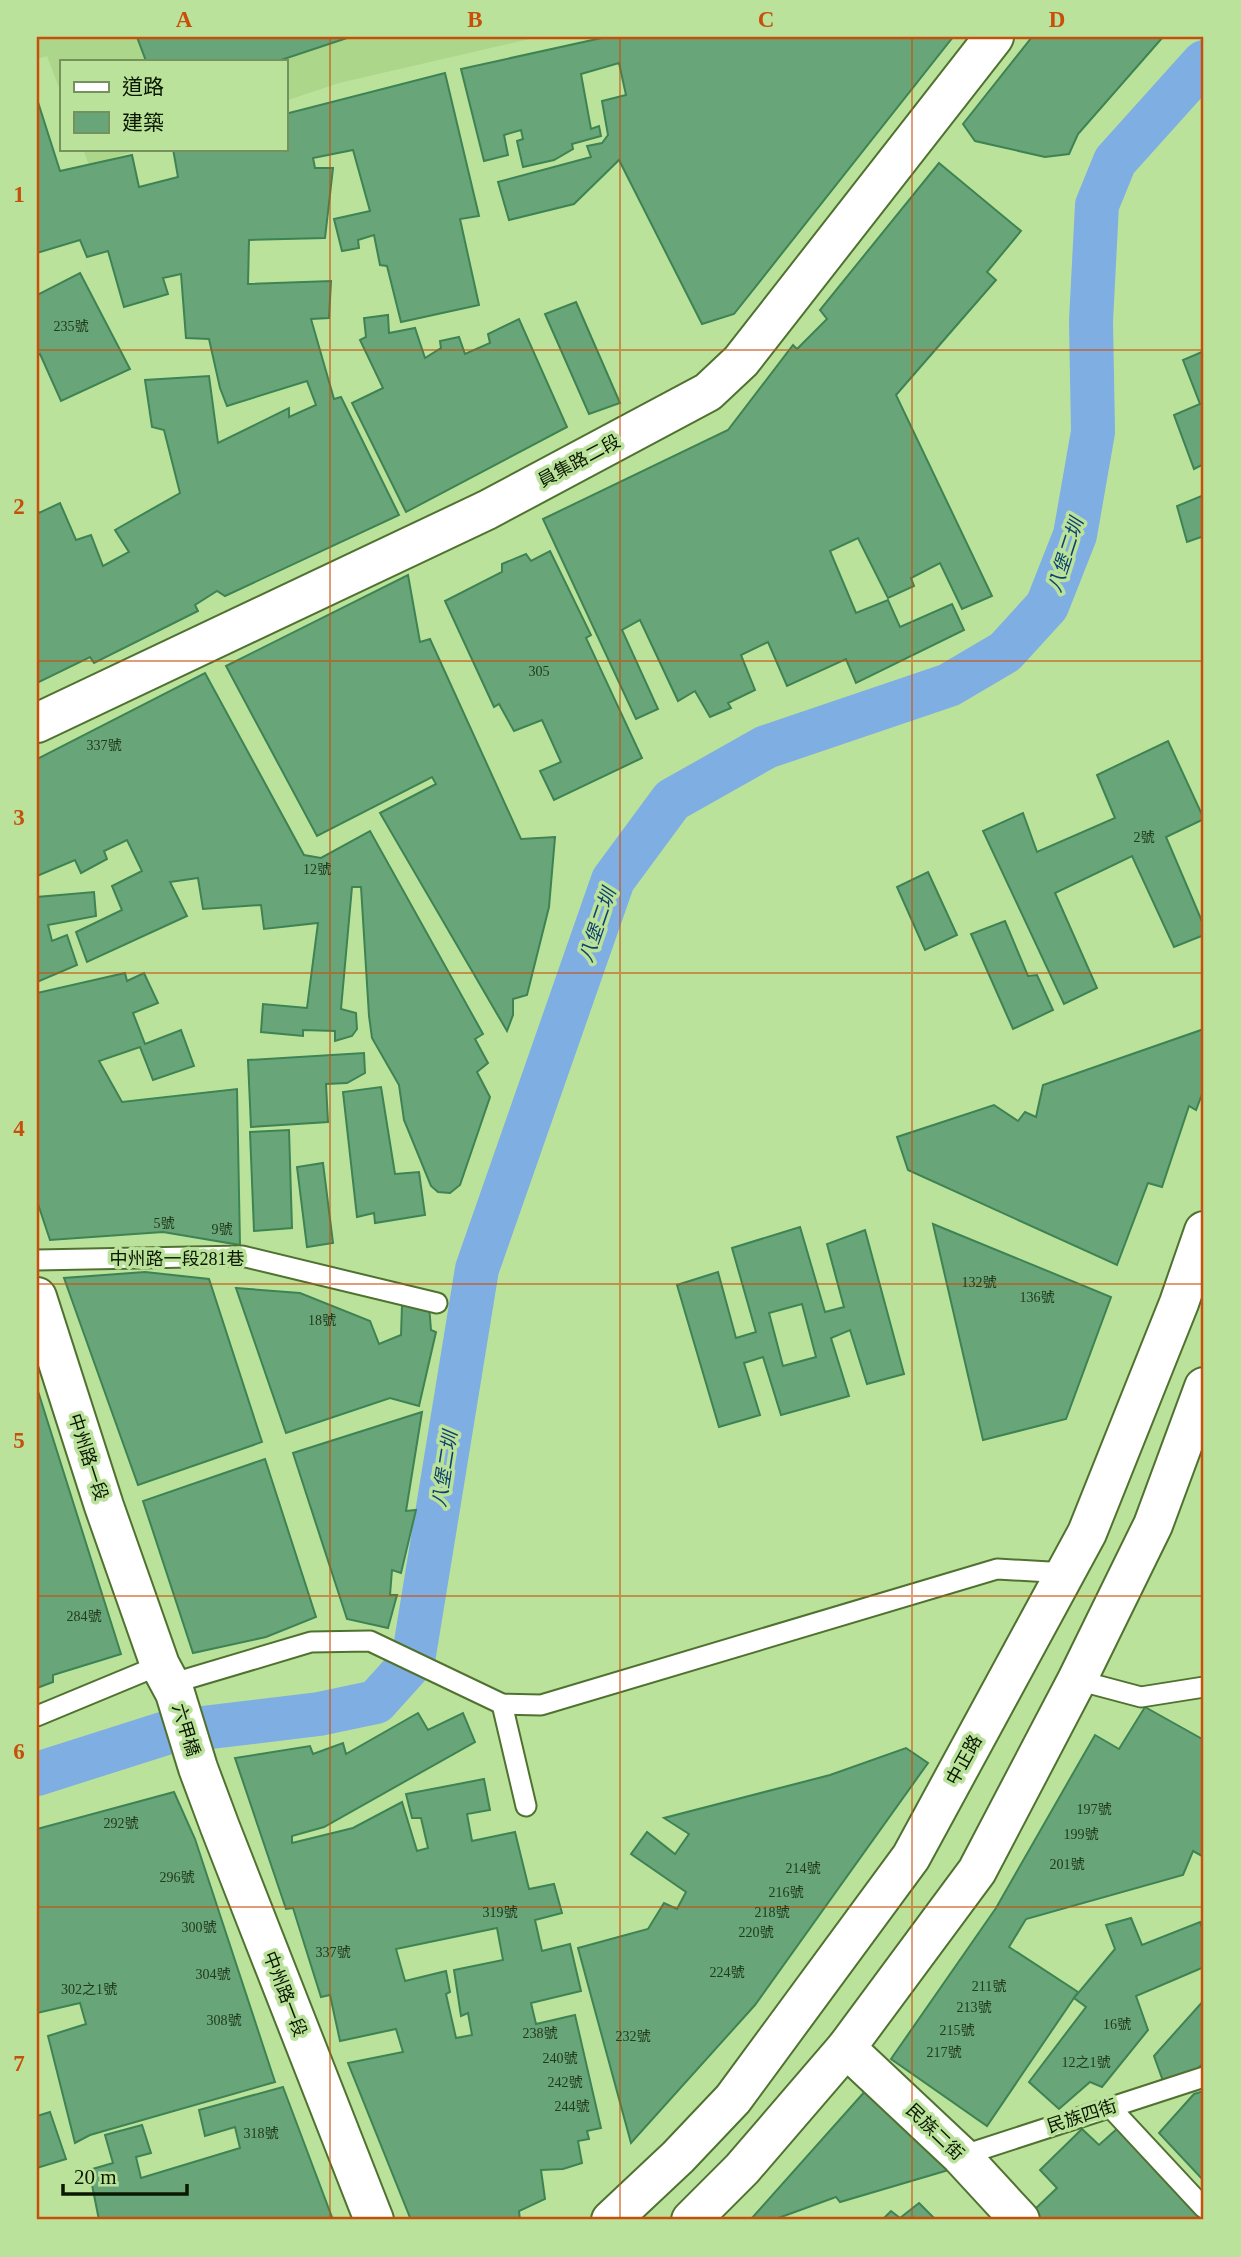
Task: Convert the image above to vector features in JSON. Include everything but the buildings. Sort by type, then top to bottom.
[{"type":"street","name":"員集路二段","points":[[37,723],[487,510],[708,392],[741,361],[994,37]]},
{"type":"street","name":"中正路","points":[[611,2220],[678,2157],[733,2099],[911,1857],[1087,1533],[1179,1303],[1204,1231]]},
{"type":"street","name":"中州路一段","points":[[37,1297],[104,1506],[168,1681]]},
{"type":"street","points":[[691,2220],[742,2169],[846,2048],[977,1871],[1077,1680],[1153,1525],[1204,1387]]},
{"type":"street","name":"六甲橋","points":[[168,1681],[198,1768]]},
{"type":"street","name":"中州路一段","points":[[198,1768],[374,2220]]},
{"type":"street","name":"民族二街","points":[[846,2048],[961,2156],[1016,2219]]},
{"type":"lane","name":"中州路一段281巷","points":[[37,1260],[242,1256],[437,1303]]},
{"type":"lane","points":[[37,1716],[311,1642],[370,1641],[502,1704],[541,1705],[997,1569],[1067,1573]]},
{"type":"lane","points":[[1077,1680],[1141,1697],[1204,1687]]},
{"type":"lane","points":[[502,1704],[526,1806]]},
{"type":"lane","name":"民族四街","points":[[961,2156],[1204,2077]]},
{"type":"lane","points":[[1110,2107],[1204,2208]]},
{"type":"shaded area","points":[[37,37],[538,37],[339,83],[287,100],[287,60],[60,60],[60,90],[47,56],[37,59]]},
{"type":"shaded area","points":[[83,150],[137,150],[89,166]]},
{"type":"waterway","name":"八堡二圳","points":[[37,1774],[169,1732],[319,1714],[376,1702],[413,1661],[477,1269],[613,880],[672,800],[766,747],[949,685],[1005,652],[1047,606],[1075,535],[1093,432],[1091,321],[1097,205],[1115,161],[1204,62]]}]
